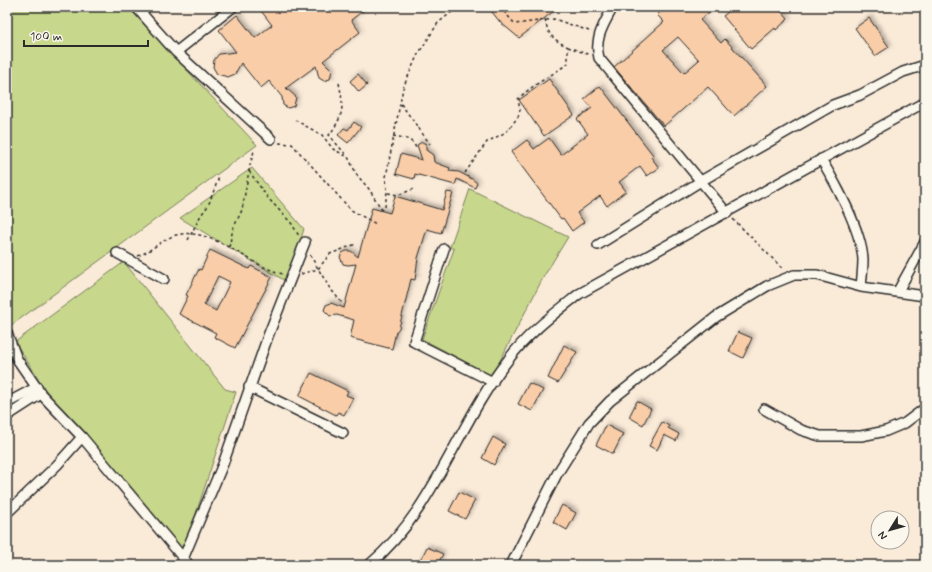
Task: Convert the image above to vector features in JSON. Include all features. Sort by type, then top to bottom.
[{"type":"street","points":[[136,7],[176,52],[270,139]]},
{"type":"street","points":[[176,52],[233,7]]},
{"type":"street","points":[[613,7],[598,35],[597,49],[599,58],[727,213]]},
{"type":"street","points":[[598,245],[701,181],[833,105],[860,95],[903,72],[925,65]]},
{"type":"street","points":[[369,565],[402,534],[423,504],[493,382],[508,359],[529,336],[579,294],[925,102]]},
{"type":"street","points":[[821,159],[852,220],[863,258],[861,286]]},
{"type":"street","points":[[898,291],[925,242]]},
{"type":"street","points":[[7,333],[17,358],[39,390],[82,437],[186,562],[223,464],[249,387],[304,243]]},
{"type":"street","points":[[444,249],[414,342],[493,382]]},
{"type":"street","points":[[118,253],[164,279]]},
{"type":"street","points":[[511,565],[557,474],[589,423],[610,401],[716,317],[767,286],[791,276],[817,275],[861,286],[925,296]]},
{"type":"street","points":[[249,387],[343,433]]},
{"type":"street","points":[[7,403],[39,390]]},
{"type":"street","points":[[8,414],[39,390]]},
{"type":"street","points":[[764,408],[801,430],[820,436],[861,436],[886,431],[905,423],[925,408]]},
{"type":"street","points":[[7,513],[57,465],[82,437]]},
{"type":"path","points":[[385,207],[387,192],[386,177],[403,88],[420,51],[438,24],[458,7]]},
{"type":"path","points":[[500,7],[515,24],[554,18],[576,25],[598,35]]},
{"type":"path","points":[[546,19],[547,30],[555,41],[599,58]]},
{"type":"path","points":[[465,174],[487,142],[506,132],[518,117],[520,110],[518,99],[527,90],[568,63],[568,47]]},
{"type":"path","points":[[339,83],[342,96],[341,116],[338,124],[329,135],[348,157],[357,175],[369,189],[382,210]]},
{"type":"path","points":[[401,104],[430,144]]},
{"type":"path","points":[[295,120],[322,135],[333,149],[348,157]]},
{"type":"path","points":[[393,136],[409,139],[414,142],[416,148]]},
{"type":"path","points":[[270,139],[292,144],[351,210],[376,224]]},
{"type":"path","points":[[228,248],[242,210],[254,151]]},
{"type":"path","points":[[249,172],[268,198],[292,224],[329,287],[342,303]]},
{"type":"path","points":[[188,240],[201,215],[208,206],[219,177]]},
{"type":"path","points":[[387,192],[398,195],[414,189]]},
{"type":"path","points":[[727,213],[791,276]]},
{"type":"path","points":[[129,259],[151,251],[173,236],[192,233],[228,248],[258,265],[280,274],[292,275],[318,269],[330,254],[356,244]]},
{"type":"shaded area","points":[[7,7],[925,7],[925,565],[7,565]]},
{"type":"green space","points":[[7,7],[128,7],[257,145],[9,327],[7,316]]},
{"type":"green space","points":[[252,168],[304,229],[287,282],[180,218]]},
{"type":"green space","points":[[470,189],[568,237],[544,276],[492,376],[422,339],[454,249],[450,247]]},
{"type":"green space","points":[[124,262],[225,389],[236,392],[183,553],[47,392],[15,342]]},
{"type":"building","points":[[258,7],[368,7],[351,20],[360,32],[323,61],[332,70],[330,79],[324,81],[319,78],[316,66],[286,88],[296,97],[294,106],[288,108],[283,105],[282,97],[269,81],[261,88],[241,63],[235,74],[228,77],[217,74],[213,67],[214,60],[219,54],[236,52],[219,30],[237,15],[255,38],[272,25]]},
{"type":"building","points":[[488,7],[559,7],[519,38],[500,22]]},
{"type":"building","points":[[666,7],[715,7],[700,20],[721,43],[725,39],[767,86],[734,116],[708,87],[664,126],[614,67],[664,22],[657,15]],"holes":[[[678,37],[699,60],[684,73],[663,50]]]},
{"type":"building","points":[[734,7],[777,7],[788,19],[751,49],[723,16]]},
{"type":"building","points":[[869,18],[889,47],[875,56],[855,28]]},
{"type":"building","points":[[358,74],[367,85],[359,92],[350,81]]},
{"type":"building","points":[[549,79],[574,115],[544,136],[519,100]]},
{"type":"building","points":[[600,86],[653,155],[651,157],[659,168],[647,176],[640,166],[619,182],[626,191],[607,206],[600,196],[577,213],[584,222],[572,231],[563,218],[561,219],[511,152],[527,140],[534,149],[549,138],[561,155],[588,134],[577,119],[592,108],[584,99]]},
{"type":"building","points":[[354,122],[361,127],[348,143],[338,135],[344,128],[348,130]]},
{"type":"building","points":[[422,142],[426,144],[426,150],[433,155],[434,162],[450,168],[449,171],[459,172],[472,179],[477,183],[475,188],[457,179],[455,185],[415,174],[414,179],[396,174],[401,154],[422,160],[417,145]]},
{"type":"building","points":[[447,192],[453,193],[441,233],[427,229],[418,258],[415,280],[411,279],[399,328],[396,332],[392,349],[350,338],[354,320],[337,315],[330,316],[324,310],[326,305],[331,303],[344,308],[356,264],[343,264],[340,257],[342,253],[351,251],[358,257],[372,208],[390,213],[395,196],[442,210]]},
{"type":"building","points":[[210,250],[249,269],[251,266],[272,277],[235,348],[214,337],[216,333],[179,314],[188,296],[186,295],[199,269],[201,270]],"holes":[[[218,276],[230,282],[216,311],[204,305]]]},
{"type":"building","points":[[738,332],[752,338],[743,358],[729,351]]},
{"type":"building","points":[[564,345],[577,352],[558,383],[548,378]]},
{"type":"building","points":[[311,373],[348,391],[346,395],[353,398],[344,415],[338,412],[336,415],[299,396]]},
{"type":"building","points":[[529,383],[543,390],[532,411],[518,404]]},
{"type":"building","points":[[637,401],[651,409],[643,425],[629,417]]},
{"type":"building","points":[[662,422],[669,426],[668,428],[679,434],[676,441],[664,435],[657,450],[649,446]]},
{"type":"building","points":[[606,425],[623,434],[613,454],[596,445]]},
{"type":"building","points":[[493,437],[505,444],[494,465],[482,458]]},
{"type":"building","points":[[459,492],[475,500],[465,519],[449,511]]},
{"type":"building","points":[[562,505],[576,513],[567,530],[553,522]]},
{"type":"building","points":[[427,547],[443,554],[437,565],[418,565]]}]
